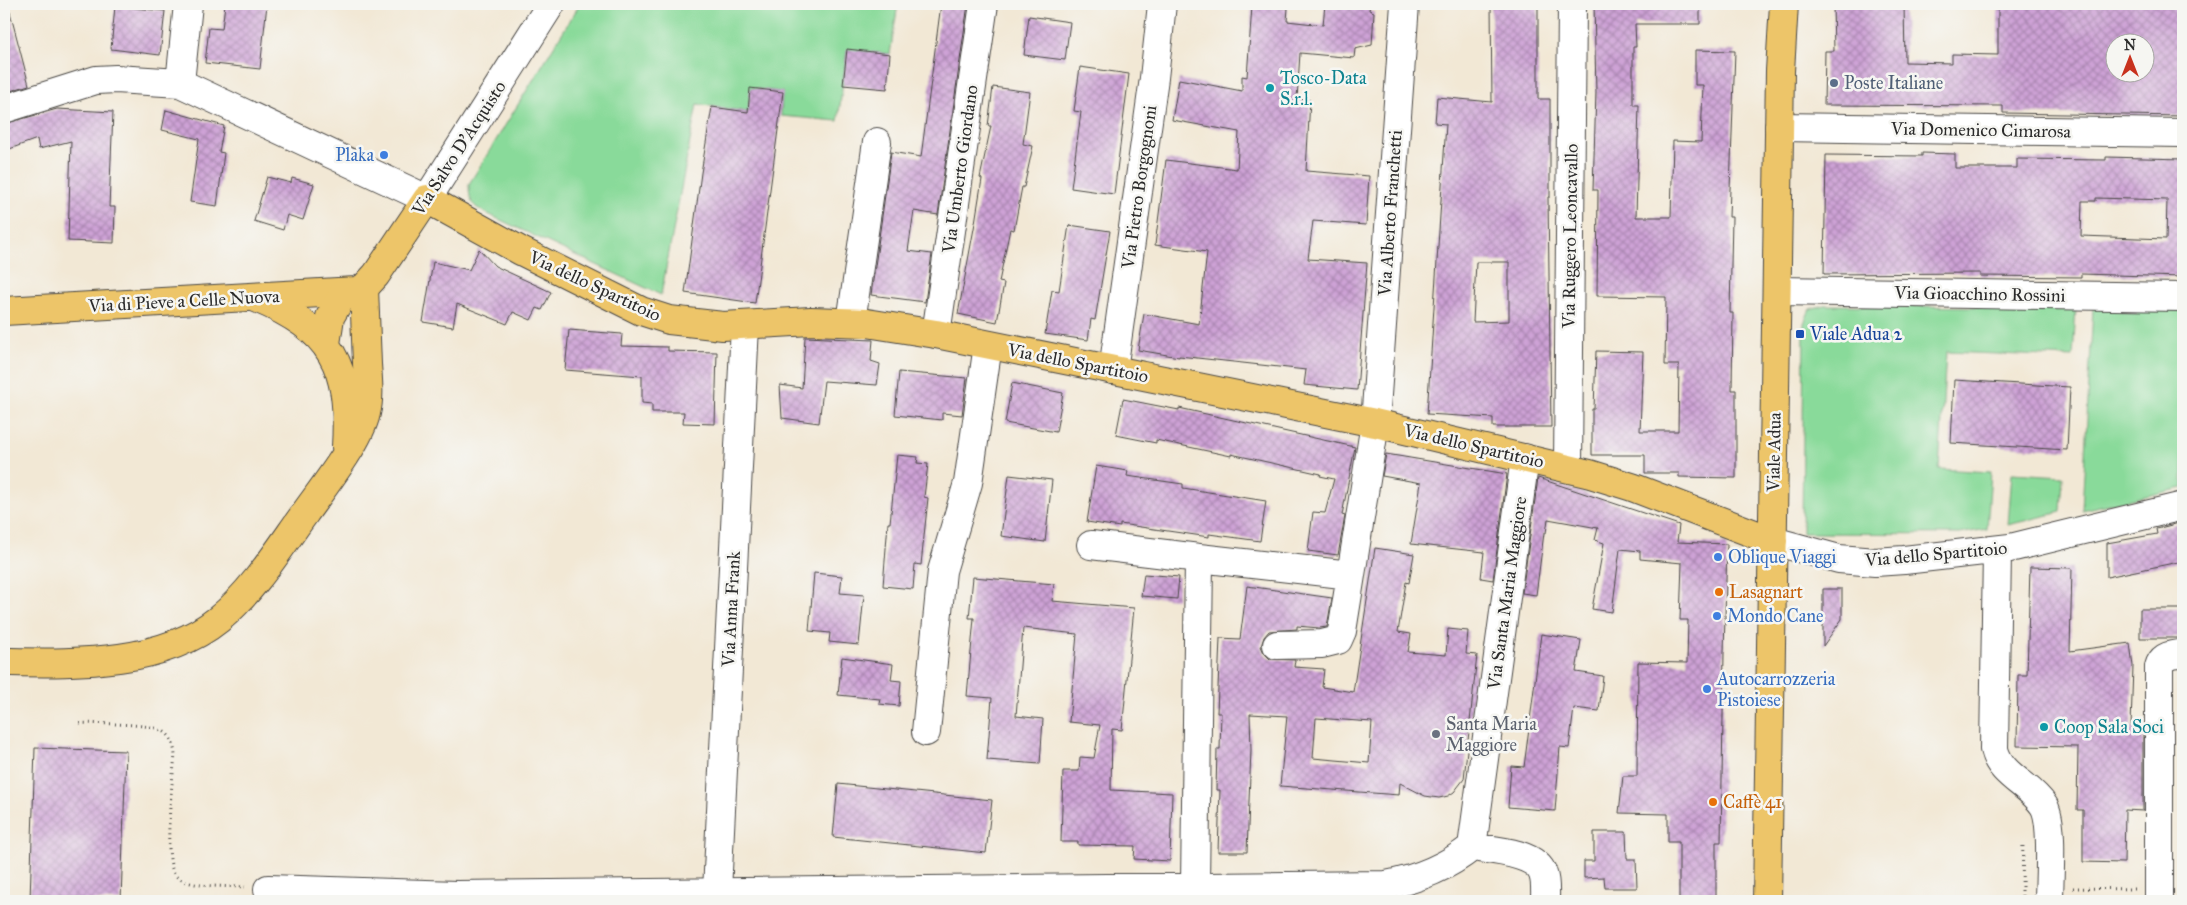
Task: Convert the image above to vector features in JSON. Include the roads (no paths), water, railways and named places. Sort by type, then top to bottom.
[{"type":"main road","name":"Viale Adua","points":[[1768,901],[1779,127],[1784,4]]},
{"type":"main road","name":"Via Salvo D'Acquisto","points":[[326,344],[330,318],[354,290],[376,275],[426,199]]},
{"type":"main road","name":"Via dello Spartitoio","points":[[426,199],[521,251],[641,311],[687,324],[745,326],[811,321],[851,322],[936,334],[1374,423],[1568,468],[1632,487],[1773,541]]},
{"type":"main road","name":"Via di Pieve a Celle Nuova","points":[[4,311],[256,298],[354,290]]},
{"type":"main road","points":[[4,662],[111,660],[165,647],[208,626],[229,609],[254,583],[346,454],[365,418],[368,404],[354,290]]},
{"type":"main road","points":[[256,298],[299,319],[326,344],[339,368],[346,397],[348,423],[346,454]]},
{"type":"street","points":[[180,84],[188,4]]},
{"type":"street","name":"Via Salvo D'Acquisto","points":[[426,199],[551,4]]},
{"type":"street","name":"Via Umberto Giordano","points":[[936,334],[984,4]]},
{"type":"street","name":"Via Pietro Borgognoni","points":[[1113,370],[1154,78],[1162,4]]},
{"type":"street","name":"Via Alberto Franchetti","points":[[1277,645],[1322,644],[1338,640],[1342,631],[1374,423],[1405,4]]},
{"type":"street","name":"Via Ruggero Leoncavallo","points":[[1568,468],[1572,4]]},
{"type":"street","name":"Via dello Spartitoio","points":[[4,109],[96,80],[116,79],[180,84],[426,199]]},
{"type":"street","name":"Via Domenico Cimarosa","points":[[1779,127],[2183,133]]},
{"type":"street","points":[[851,322],[876,142]]},
{"type":"street","name":"Via Gioacchino Rossini","points":[[1777,291],[2183,297]]},
{"type":"street","name":"Via Anna Frank","points":[[717,891],[745,326]]},
{"type":"street","points":[[926,732],[942,571],[968,483],[988,345]]},
{"type":"street","name":"Via Santa Maria Maggiore","points":[[1472,847],[1525,458]]},
{"type":"street","name":"Via dello Spartitoio","points":[[1773,541],[1821,555],[1858,561],[1904,560],[1998,551],[2183,506]]},
{"type":"street","points":[[1091,545],[1351,575]]},
{"type":"street","points":[[1998,551],[1994,749],[2000,765],[2039,800],[2047,814],[2049,831],[2049,894]]},
{"type":"street","points":[[1195,886],[1199,558]]},
{"type":"street","points":[[2159,896],[2159,667],[2160,662],[2168,656],[2183,654]]},
{"type":"street","points":[[268,889],[457,895],[1195,886],[1386,893],[1426,874],[1472,847],[1510,853],[1529,859],[1540,867],[1543,874],[1545,901]]},
{"type":"place","name":"Poste Italiane","points":[[1834,83]]},
{"type":"place","name":"Tosco-Data S.r.l.","points":[[1270,88]]},
{"type":"place","name":"Plaka","points":[[384,155]]},
{"type":"place","name":"Viale Adua 2","points":[[1800,334]]},
{"type":"place","name":"Oblique Viaggi","points":[[1718,557]]},
{"type":"place","name":"Lasagnart","points":[[1719,592]]},
{"type":"place","name":"Mondo Cane","points":[[1717,616]]},
{"type":"place","name":"Autocarrozzeria Pistoiese","points":[[1707,689]]},
{"type":"place","name":"Coop Sala Soci","points":[[2044,727]]},
{"type":"place","name":"Santa Maria Maggiore","points":[[1436,734]]},
{"type":"place","name":"Caffè 41","points":[[1713,802]]}]
